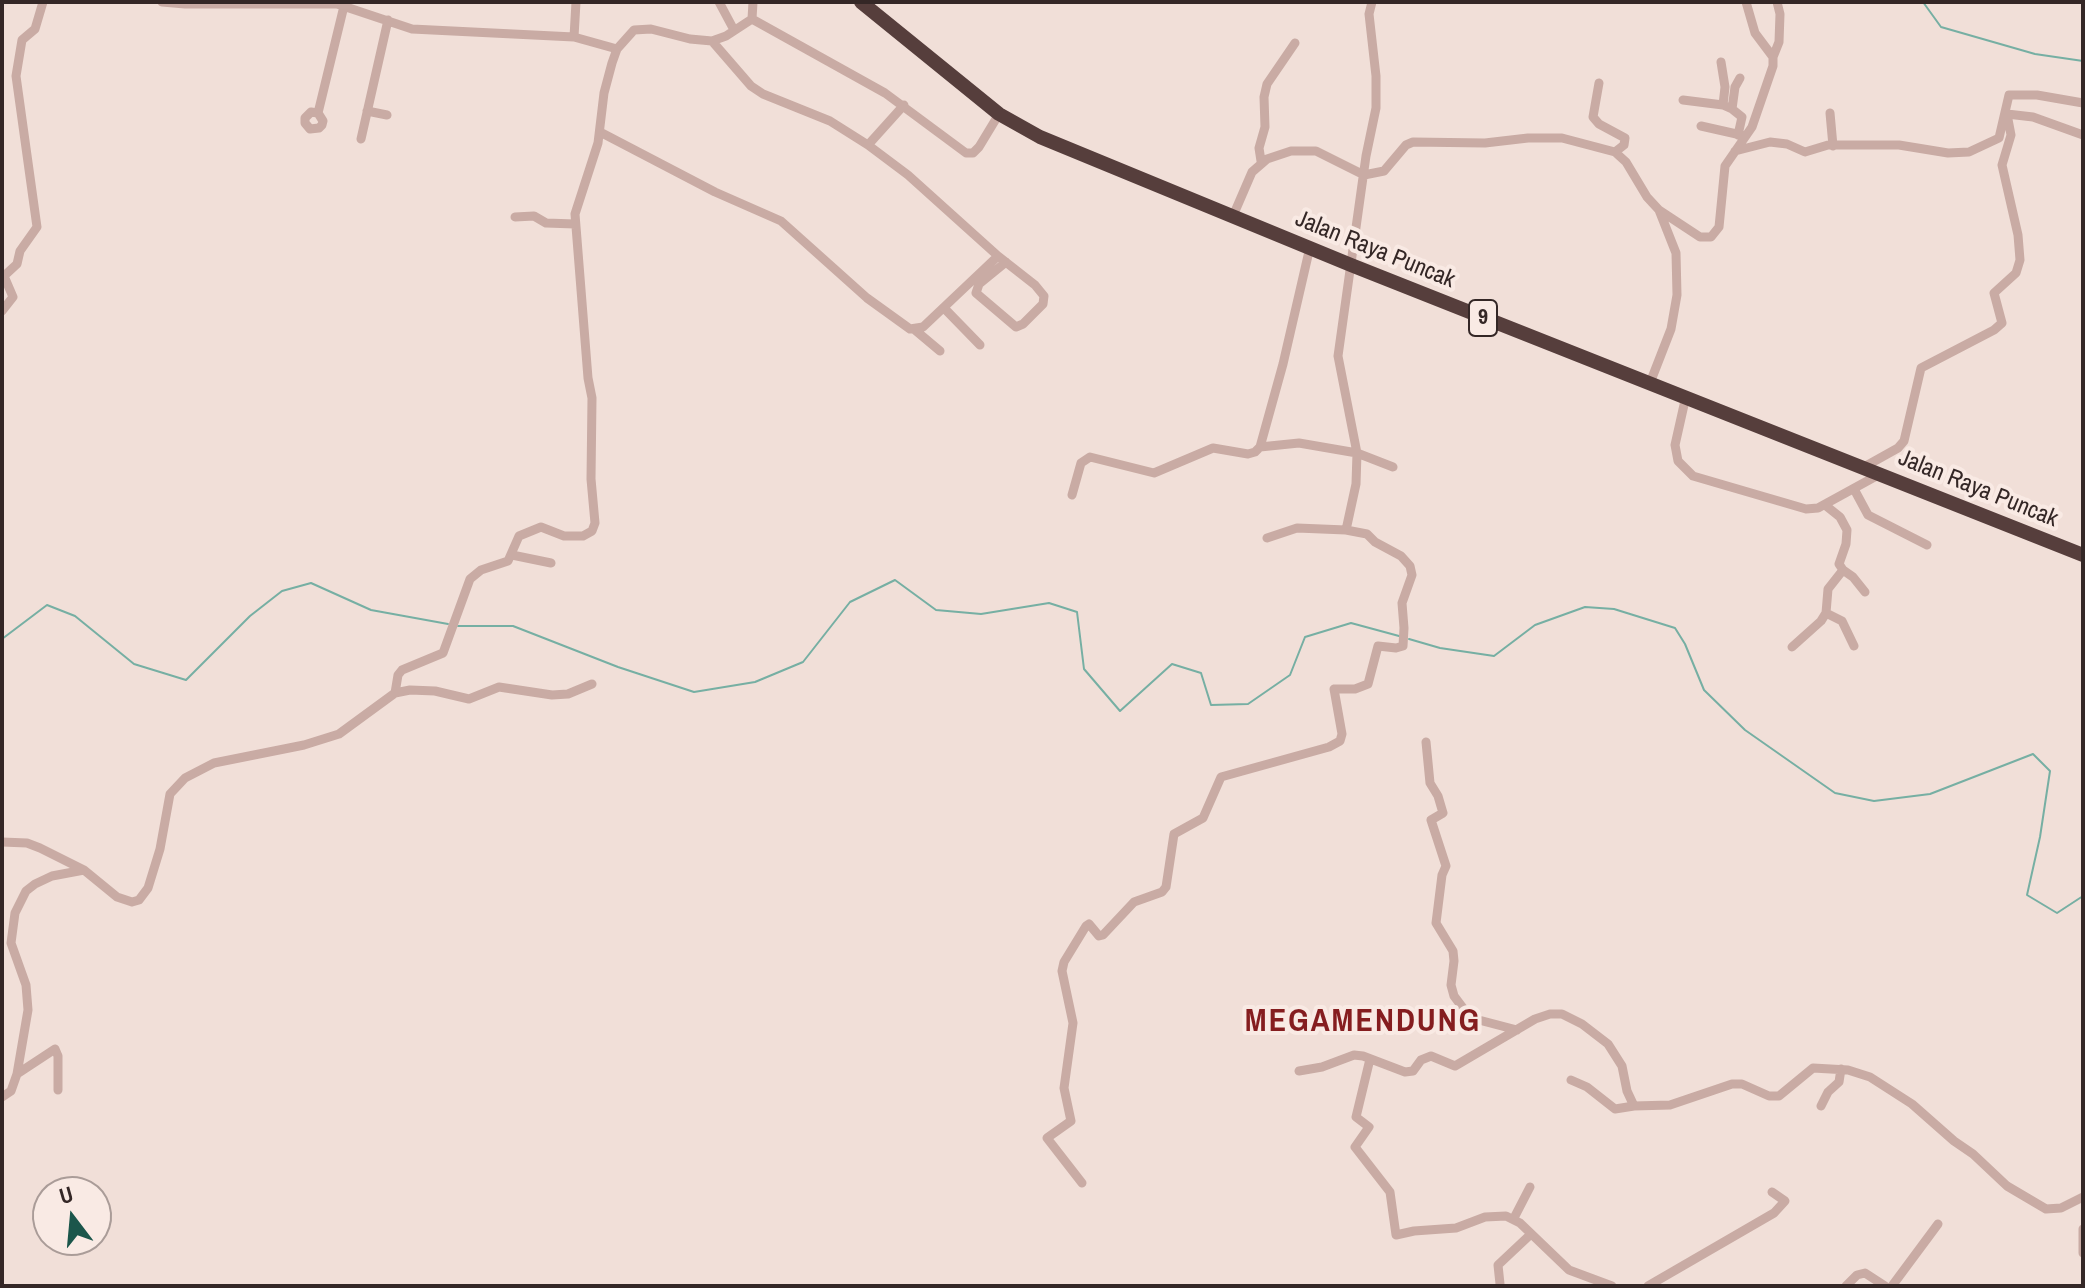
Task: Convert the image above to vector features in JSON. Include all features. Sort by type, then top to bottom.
[{"type":"highway","name":"Jalan Raya Puncak","points":[[861,2],[999,114],[1031,133],[1104,166],[2083,555]]},
{"type":"street","points":[[2,311],[13,297],[4,276],[19,262],[20,251],[37,227],[16,76],[22,40],[35,29],[43,2]]},
{"type":"street","points":[[162,2],[339,4],[412,29],[574,37],[617,49]]},
{"type":"street","points":[[574,37],[576,2]]},
{"type":"street","points":[[719,2],[734,30]]},
{"type":"street","points":[[752,19],[753,2]]},
{"type":"street","points":[[1346,530],[1356,484],[1357,453],[1338,351],[1377,96],[1369,14],[1372,2]]},
{"type":"street","points":[[1746,2],[1758,39],[1773,57]]},
{"type":"street","points":[[1233,216],[1250,176],[1261,161],[1291,151],[1316,151],[1364,175],[1384,171],[1406,145],[1416,142],[1485,143],[1562,138],[1615,152],[1626,162],[1647,197],[1659,210],[1700,237],[1713,236],[1719,227],[1724,169],[1742,136],[1755,120],[1773,66],[1779,42],[1777,2]]},
{"type":"street","points":[[317,113],[336,38],[339,4]]},
{"type":"street","points":[[395,693],[400,672],[440,656],[473,575],[505,563],[512,555],[518,537],[543,527],[560,536],[577,537],[590,533],[594,527],[592,398],[575,224],[579,199],[600,132],[604,93],[617,49],[627,35],[639,28],[712,41],[752,19]]},
{"type":"street","points":[[752,19],[904,105],[969,154],[979,147],[999,114]]},
{"type":"street","points":[[361,139],[388,20]]},
{"type":"street","points":[[712,41],[756,90],[830,121],[868,145],[908,175],[1035,285],[1044,297],[1043,304],[1016,327],[976,293],[979,284],[1002,259]]},
{"type":"street","points":[[1261,161],[1259,148],[1265,127],[1267,84],[1295,43]]},
{"type":"street","points":[[1721,62],[1728,107]]},
{"type":"street","points":[[1728,107],[1740,78]]},
{"type":"street","points":[[1599,83],[1593,117],[1599,124],[1625,138],[1624,145],[1615,152]]},
{"type":"street","points":[[1734,152],[1765,142],[1787,144],[1808,152],[1826,145],[1899,145],[1948,153],[1969,152],[1999,138],[2009,95],[2037,95],[2083,103]]},
{"type":"street","points":[[1683,100],[1728,107],[1742,117],[1742,136]]},
{"type":"street","points":[[868,145],[904,105]]},
{"type":"street","points":[[367,111],[387,115]]},
{"type":"street","points":[[1830,113],[1833,146]]},
{"type":"street","points":[[2007,114],[2033,117],[2083,135]]},
{"type":"street","points":[[1864,467],[1902,445],[1909,428],[1921,368],[2002,323],[1994,292],[2016,273],[2020,260],[2018,235],[2002,165],[2011,135],[2007,114]]},
{"type":"street","points":[[1701,126],[1742,136]]},
{"type":"street","points":[[600,132],[715,192],[776,218],[867,298],[940,351]]},
{"type":"street","points":[[1650,383],[1669,338],[1677,295],[1676,253],[1659,210]]},
{"type":"street","points":[[515,217],[534,216],[546,223],[575,224]]},
{"type":"street","points":[[1260,447],[1310,247]]},
{"type":"street","points":[[915,330],[923,327],[1002,259]]},
{"type":"street","points":[[944,308],[980,345]]},
{"type":"street","points":[[1686,396],[1675,445],[1678,461],[1689,474],[1806,509],[1825,505],[1880,474]]},
{"type":"street","points":[[1072,495],[1081,463],[1090,457],[1154,473],[1213,448],[1250,454],[1260,447],[1299,443],[1357,453],[1393,467]]},
{"type":"street","points":[[1854,489],[1868,515],[1927,545]]},
{"type":"street","points":[[1825,505],[1840,517],[1846,527],[1846,544],[1838,562],[1865,592]]},
{"type":"street","points":[[1082,1183],[1047,1138],[1071,1121],[1064,1088],[1073,1023],[1062,971],[1064,962],[1086,926],[1089,924],[1099,936],[1103,936],[1134,902],[1160,894],[1164,889],[1174,834],[1203,818],[1221,777],[1329,747],[1340,741],[1342,735],[1334,689],[1355,689],[1368,684],[1378,646],[1403,646],[1402,605],[1412,578],[1410,566],[1401,556],[1367,534],[1346,530],[1297,528],[1267,538]]},
{"type":"street","points":[[512,555],[551,563]]},
{"type":"street","points":[[1792,647],[1817,626],[1826,613],[1828,589],[1843,570]]},
{"type":"street","points":[[1826,613],[1842,621],[1854,646]]},
{"type":"street","points":[[2,842],[33,845],[84,870],[117,897],[132,902],[139,900],[148,888],[160,849],[170,794],[185,778],[214,763],[336,736],[395,693],[435,691],[469,699],[499,687],[552,695],[570,694],[592,684]]},
{"type":"street","points":[[1426,742],[1429,776],[1443,813],[1431,820],[1446,866],[1436,923],[1453,951],[1451,985],[1454,996],[1475,1019],[1517,1030]]},
{"type":"street","points":[[2,1097],[11,1091],[17,1074],[29,999],[11,943],[15,913],[30,887],[46,878],[84,870]]},
{"type":"street","points":[[1299,1071],[1322,1067],[1350,1055],[1405,1072],[1413,1071],[1421,1060],[1431,1056],[1455,1066],[1535,1019],[1554,1014],[1567,1015],[1603,1039],[1618,1059],[1634,1106]]},
{"type":"street","points":[[17,1074],[55,1049],[58,1056],[58,1090]]},
{"type":"street","points":[[1370,1059],[1356,1117],[1369,1127],[1355,1147],[1390,1192],[1396,1235],[1456,1228],[1493,1216],[1514,1218],[1585,1282],[1612,1286]]},
{"type":"street","points":[[1571,1080],[1587,1087],[1615,1109],[1670,1105],[1732,1084],[1746,1085],[1776,1097],[1810,1069],[1820,1067],[1870,1077],[1912,1104],[2007,1186],[2046,1209],[2058,1209],[2083,1197]]},
{"type":"street","points":[[1821,1106],[1840,1073]]},
{"type":"street","points":[[1514,1218],[1530,1187]]},
{"type":"street","points":[[1648,1286],[1782,1207],[1785,1201],[1772,1192]]},
{"type":"street","points":[[1892,1286],[1938,1224]]},
{"type":"street","points":[[2083,1229],[2083,1253]]},
{"type":"street","points":[[1500,1284],[1497,1269],[1500,1262],[1531,1234]]},
{"type":"street","points":[[1846,1286],[1857,1275],[1865,1273],[1885,1286]]},
{"type":"waterway","points":[[1923,2],[1941,27],[2035,54],[2083,61]]},
{"type":"waterway","points":[[458,626],[513,626],[618,667],[694,692],[755,682],[803,662],[850,602],[895,580],[936,610],[981,614],[1049,603],[1077,612],[1084,669],[1120,711],[1172,664],[1201,673],[1211,705],[1248,704],[1290,675],[1305,637],[1351,623],[1399,636]]},
{"type":"waterway","points":[[2,639],[47,605],[75,616],[134,664],[186,680],[250,616],[282,591],[311,583],[371,610],[448,624]]},
{"type":"waterway","points":[[1409,639],[1440,648],[1494,656],[1535,625],[1585,607],[1614,609],[1675,628],[1704,690],[1745,730],[1835,793],[1874,801],[1930,794],[2033,754],[2050,771],[2027,895],[2057,913],[2083,896]]},
{"type":"district","name":"MEGAMENDUNG","points":[[1363,1022]]}]
